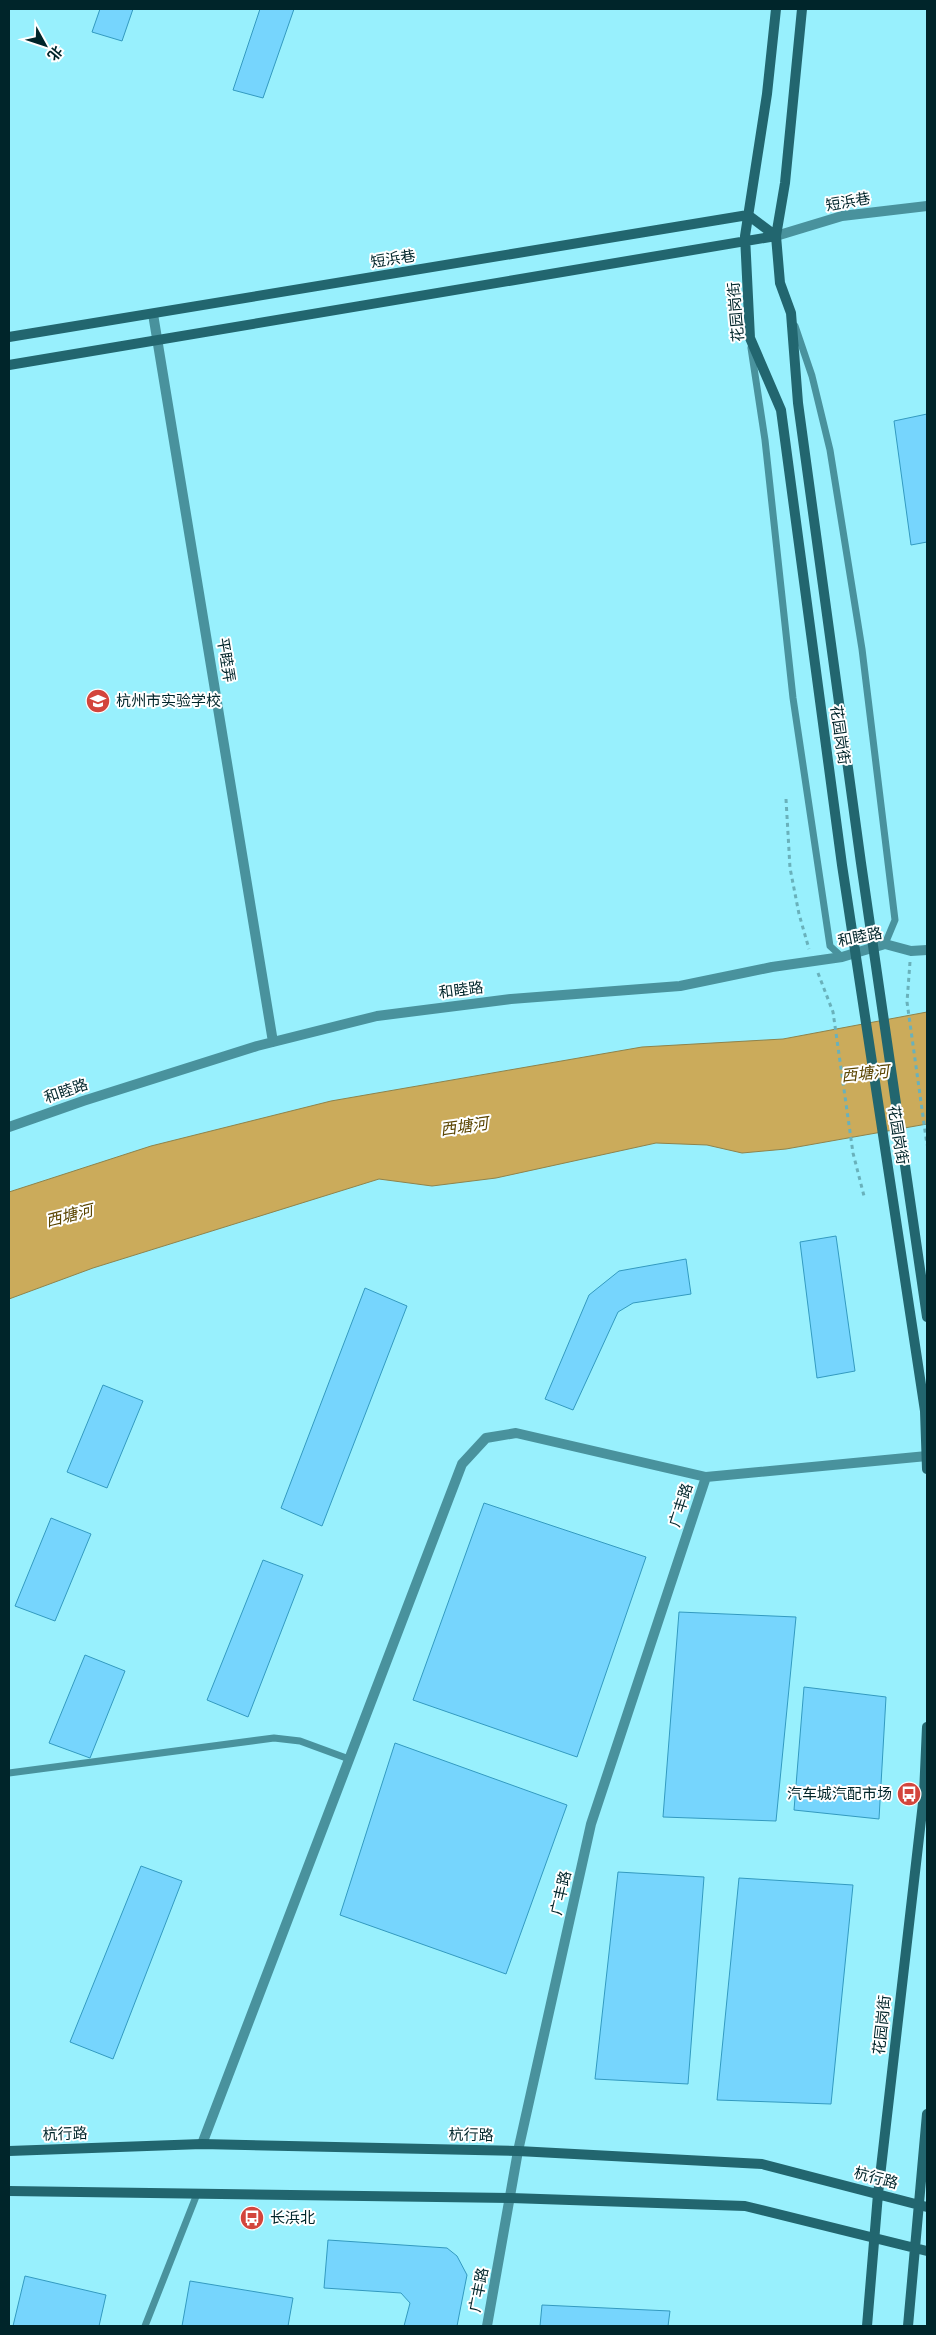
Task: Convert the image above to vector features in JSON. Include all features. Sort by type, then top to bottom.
[{"type":"street","name":"花园岗街","points":[[776,9],[767,94],[745,241],[750,338],[781,410],[842,865],[925,1411],[927,1469]]},
{"type":"street","name":"花园岗街","points":[[802,9],[785,183],[776,236],[780,283],[791,313],[798,403],[862,873],[927,1317]]},
{"type":"street","name":"短浜巷","points":[[9,365],[776,236],[842,216],[927,206]]},
{"type":"street","points":[[748,215],[776,236]]},
{"type":"street","name":"短浜巷","points":[[9,337],[748,215]]},
{"type":"street","name":"平睦弄","points":[[153,314],[273,1042]]},
{"type":"street","name":"和睦路","points":[[9,1127],[82,1101],[273,1042],[378,1016],[511,999],[680,986],[772,967],[842,956],[885,944],[911,951],[927,950]]},
{"type":"street","points":[[202,2144],[462,1464],[486,1438],[516,1433],[706,1476],[927,1456]]},
{"type":"street","name":"广丰路","points":[[487,2326],[518,2151],[591,1824],[706,1476]]},
{"type":"street","name":"花园岗街","points":[[867,2326],[878,2194],[924,1794],[927,1726]]},
{"type":"street","points":[[908,2326],[914,2249],[923,2206],[927,2114]]},
{"type":"street","name":"杭行路","points":[[9,2151],[202,2144],[518,2151],[762,2164],[923,2206]]},
{"type":"street","points":[[9,2191],[511,2198],[745,2206],[927,2251]]},
{"type":"lane","points":[[791,313],[812,376],[830,450],[862,649],[895,920],[885,944]]},
{"type":"lane","points":[[750,338],[765,440],[794,708],[830,946],[842,956]]},
{"type":"lane","points":[[9,1773],[274,1738],[300,1741],[349,1759]]},
{"type":"lane","points":[[145,2326],[197,2194]]},
{"type":"path","points":[[786,799],[790,868],[799,914],[811,954]]},
{"type":"path","points":[[911,951],[907,1002],[927,1145]]},
{"type":"path","points":[[817,971],[833,1012],[853,1153],[864,1196]]},
{"type":"water","name":"西塘河","points":[[927,1012],[927,1124],[786,1149],[742,1153],[707,1145],[656,1143],[496,1178],[432,1186],[379,1179],[93,1268],[9,1299],[9,1192],[151,1146],[331,1101],[642,1047],[783,1039]]},
{"type":"building","points":[[100,9],[133,9],[122,41],[92,32]]},
{"type":"building","points":[[260,9],[294,9],[263,98],[233,90]]},
{"type":"building","points":[[927,414],[927,542],[911,545],[894,421]]},
{"type":"building","points":[[836,1236],[855,1371],[817,1378],[800,1242]]},
{"type":"building","points":[[686,1259],[691,1294],[633,1303],[618,1312],[573,1410],[545,1399],[589,1295],[619,1271]]},
{"type":"building","points":[[365,1288],[407,1306],[322,1526],[281,1508]]},
{"type":"building","points":[[103,1385],[143,1401],[107,1488],[67,1472]]},
{"type":"building","points":[[484,1503],[646,1557],[577,1757],[413,1700]]},
{"type":"building","points":[[51,1518],[91,1534],[55,1621],[15,1606]]},
{"type":"building","points":[[263,1560],[303,1575],[248,1717],[207,1700]]},
{"type":"building","points":[[679,1612],[796,1617],[776,1821],[663,1817]]},
{"type":"building","points":[[85,1655],[125,1671],[90,1758],[49,1743]]},
{"type":"building","points":[[804,1687],[886,1697],[879,1819],[794,1810]]},
{"type":"building","points":[[395,1743],[567,1805],[506,1974],[340,1915]]},
{"type":"building","points":[[141,1866],[182,1881],[113,2059],[70,2042]]},
{"type":"building","points":[[618,1872],[704,1877],[688,2084],[595,2079]]},
{"type":"building","points":[[739,1878],[853,1885],[831,2104],[717,2100]]},
{"type":"building","points":[[328,2240],[447,2248],[457,2256],[467,2275],[457,2326],[404,2326],[410,2303],[401,2293],[324,2288]]},
{"type":"building","points":[[25,2276],[106,2295],[99,2326],[13,2326]]},
{"type":"building","points":[[190,2281],[293,2298],[288,2326],[182,2326]]},
{"type":"building","points":[[542,2305],[670,2311],[668,2326],[540,2326]]},
{"type":"place","name":"杭州市实验学校","points":[[98,701]]},
{"type":"place","name":"汽车城汽配市场","points":[[909,1794]]},
{"type":"place","name":"长浜北","points":[[252,2218]]}]
